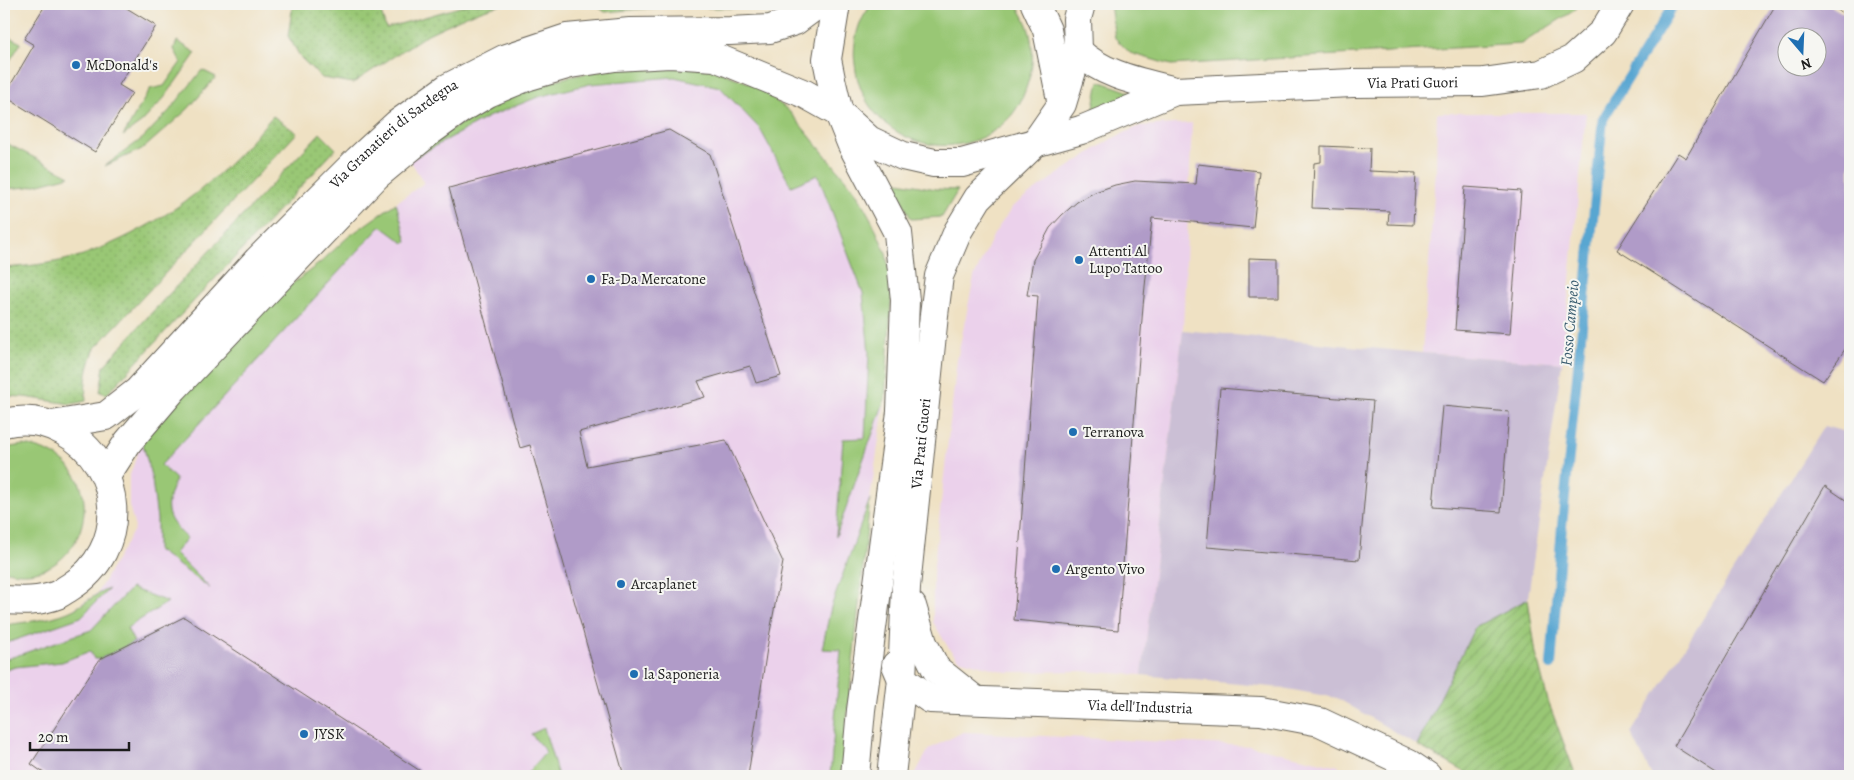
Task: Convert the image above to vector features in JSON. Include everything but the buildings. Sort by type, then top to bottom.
[{"type":"street","name":"Via Granatieri di Sardegna","points":[[52,425],[106,416],[138,391],[258,260],[358,160],[397,124],[447,88],[504,59],[567,38],[630,32],[770,29],[795,21],[818,4]]},
{"type":"street","name":"Via Prati Guori","points":[[836,4],[827,58],[839,113],[851,143],[898,233],[905,300],[901,412],[861,710],[855,776]]},
{"type":"street","points":[[1035,4],[1047,30],[1062,104]]},
{"type":"street","name":"Via Prati Guori","points":[[890,776],[902,679],[906,588],[934,315],[940,276],[958,231],[978,198],[1035,143],[1062,104],[1078,51],[1077,19],[1081,4]]},
{"type":"street","name":"Via Prati Guori","points":[[1078,51],[1086,59],[1111,73],[1175,91],[1353,83],[1483,82],[1541,74],[1573,59],[1603,32],[1620,4]]},
{"type":"street","points":[[106,476],[128,442],[174,388],[376,176],[429,132],[461,109],[488,93],[529,76],[570,64],[615,57],[670,54],[715,57],[805,94],[839,113],[869,140],[903,156],[934,163],[962,163],[1035,143]]},
{"type":"street","name":"Via Prati Guori","points":[[1035,143],[1081,130],[1175,91]]},
{"type":"street","points":[[901,412],[905,464],[890,635],[893,660],[902,679]]},
{"type":"street","name":"Via Granatieri di Sardegna","points":[[4,423],[33,421],[52,425],[75,437],[94,455],[106,476],[112,496],[113,516],[108,540],[97,563],[80,581],[57,595],[17,601],[4,612]]},
{"type":"street","points":[[906,588],[923,643],[936,669],[975,700]]},
{"type":"street","name":"Via dell'Industria","points":[[902,679],[930,699],[1261,711],[1320,722],[1409,764],[1427,776]]},
{"type":"shaded area","points":[[678,65],[788,110],[856,192],[872,221],[886,253],[885,399],[870,499],[841,776],[4,776],[4,626],[39,621],[69,612],[97,593],[135,528],[129,505],[129,478],[142,440],[348,237],[424,183],[410,160],[509,96]]},
{"type":"shaded area","points":[[1437,113],[1586,113],[1562,363],[1422,353],[1436,170]]},
{"type":"shaded area","points":[[1192,123],[1183,330],[1142,675],[1081,671],[1006,672],[958,659],[948,647],[933,622],[933,574],[957,360],[974,277],[994,234],[1013,206],[1052,178],[1111,139],[1140,126]]},
{"type":"shaded area","points":[[1183,330],[1422,353],[1562,363],[1527,604],[1475,627],[1417,745],[1337,698],[1282,688],[1142,675]]},
{"type":"shaded area","points":[[1824,426],[1849,433],[1850,431],[1850,776],[1652,776],[1631,733]]},
{"type":"shaded area","points":[[963,732],[1251,746],[1339,766],[1336,776],[914,776],[929,749]]},
{"type":"green space","points":[[293,4],[352,4],[354,11],[379,6],[386,28],[470,4],[502,4],[466,16],[428,34],[353,83],[322,78],[301,58],[288,36]]},
{"type":"green space","points":[[594,4],[750,4],[752,7],[665,7],[605,12]]},
{"type":"green space","points":[[871,4],[1015,4],[1025,20],[1032,48],[1030,75],[1018,107],[1011,116],[989,134],[965,143],[940,145],[916,141],[893,130],[875,113],[862,91],[855,64],[854,49],[857,33],[860,23]]},
{"type":"green space","points":[[1110,4],[1579,4],[1575,10],[1521,44],[1171,65],[1130,53],[1115,38]]},
{"type":"green space","points":[[9,37],[21,43],[4,70],[4,41]]},
{"type":"green space","points":[[177,41],[196,53],[165,97],[142,122],[123,136],[150,89],[164,86],[181,62],[174,49]]},
{"type":"green space","points":[[622,66],[709,68],[757,86],[788,110],[856,192],[872,221],[886,253],[892,288],[885,399],[836,536],[843,439],[865,438],[869,353],[863,293],[818,175],[791,186],[760,129],[720,87],[674,77],[590,84],[538,97],[488,117],[410,160],[448,131],[509,96],[559,79]]},
{"type":"green space","points":[[202,70],[216,77],[188,109],[144,148],[105,166],[143,138],[170,110]]},
{"type":"green space","points":[[1099,81],[1135,94],[1093,112]]},
{"type":"green space","points":[[273,116],[297,133],[95,348],[87,374],[86,401],[71,404],[4,396],[4,268],[44,264],[73,258],[122,239],[141,229],[177,207],[211,181],[238,155]]},
{"type":"green space","points":[[320,133],[336,149],[107,394],[100,392],[104,366]]},
{"type":"green space","points":[[4,142],[70,176],[28,187],[4,189]]},
{"type":"green space","points":[[893,181],[936,189],[958,190],[942,217],[911,219]]},
{"type":"green space","points":[[396,203],[407,242],[404,243],[381,226],[161,465],[176,479],[169,497],[168,511],[174,524],[187,538],[175,553],[210,588],[157,550],[157,519],[152,480],[142,440],[279,294],[321,262],[348,237]]},
{"type":"green space","points":[[23,445],[55,455],[75,474],[83,497],[82,522],[73,545],[56,563],[33,572],[4,570],[4,448]]},
{"type":"green space","points":[[870,499],[841,776],[830,776],[841,650],[822,649],[831,607]]},
{"type":"green space","points":[[131,588],[168,602],[127,628],[134,642],[100,659],[94,659],[90,651],[62,662],[15,667],[4,671],[4,660],[91,630]]},
{"type":"green space","points":[[109,589],[81,617],[4,644],[5,625],[60,615]]},
{"type":"green space","points":[[1528,599],[1536,654],[1548,701],[1576,776],[1472,776],[1417,745],[1475,627]]},
{"type":"green space","points":[[544,728],[558,776],[525,776],[546,752],[531,734]]},
{"type":"waterway","name":"Fosso Campeio","points":[[1551,665],[1562,526],[1603,119],[1674,4]]},
{"type":"place","name":"McDonald's","points":[[76,65]]},
{"type":"place","name":"Attenti Al Lupo Tattoo","points":[[1079,260]]},
{"type":"place","name":"Fa-Da Mercatone","points":[[591,279]]},
{"type":"place","name":"Terranova","points":[[1073,432]]},
{"type":"place","name":"Argento Vivo","points":[[1056,569]]},
{"type":"place","name":"Arcaplanet","points":[[621,584]]},
{"type":"place","name":"la Saponeria","points":[[634,674]]},
{"type":"place","name":"JYSK","points":[[304,734]]}]
